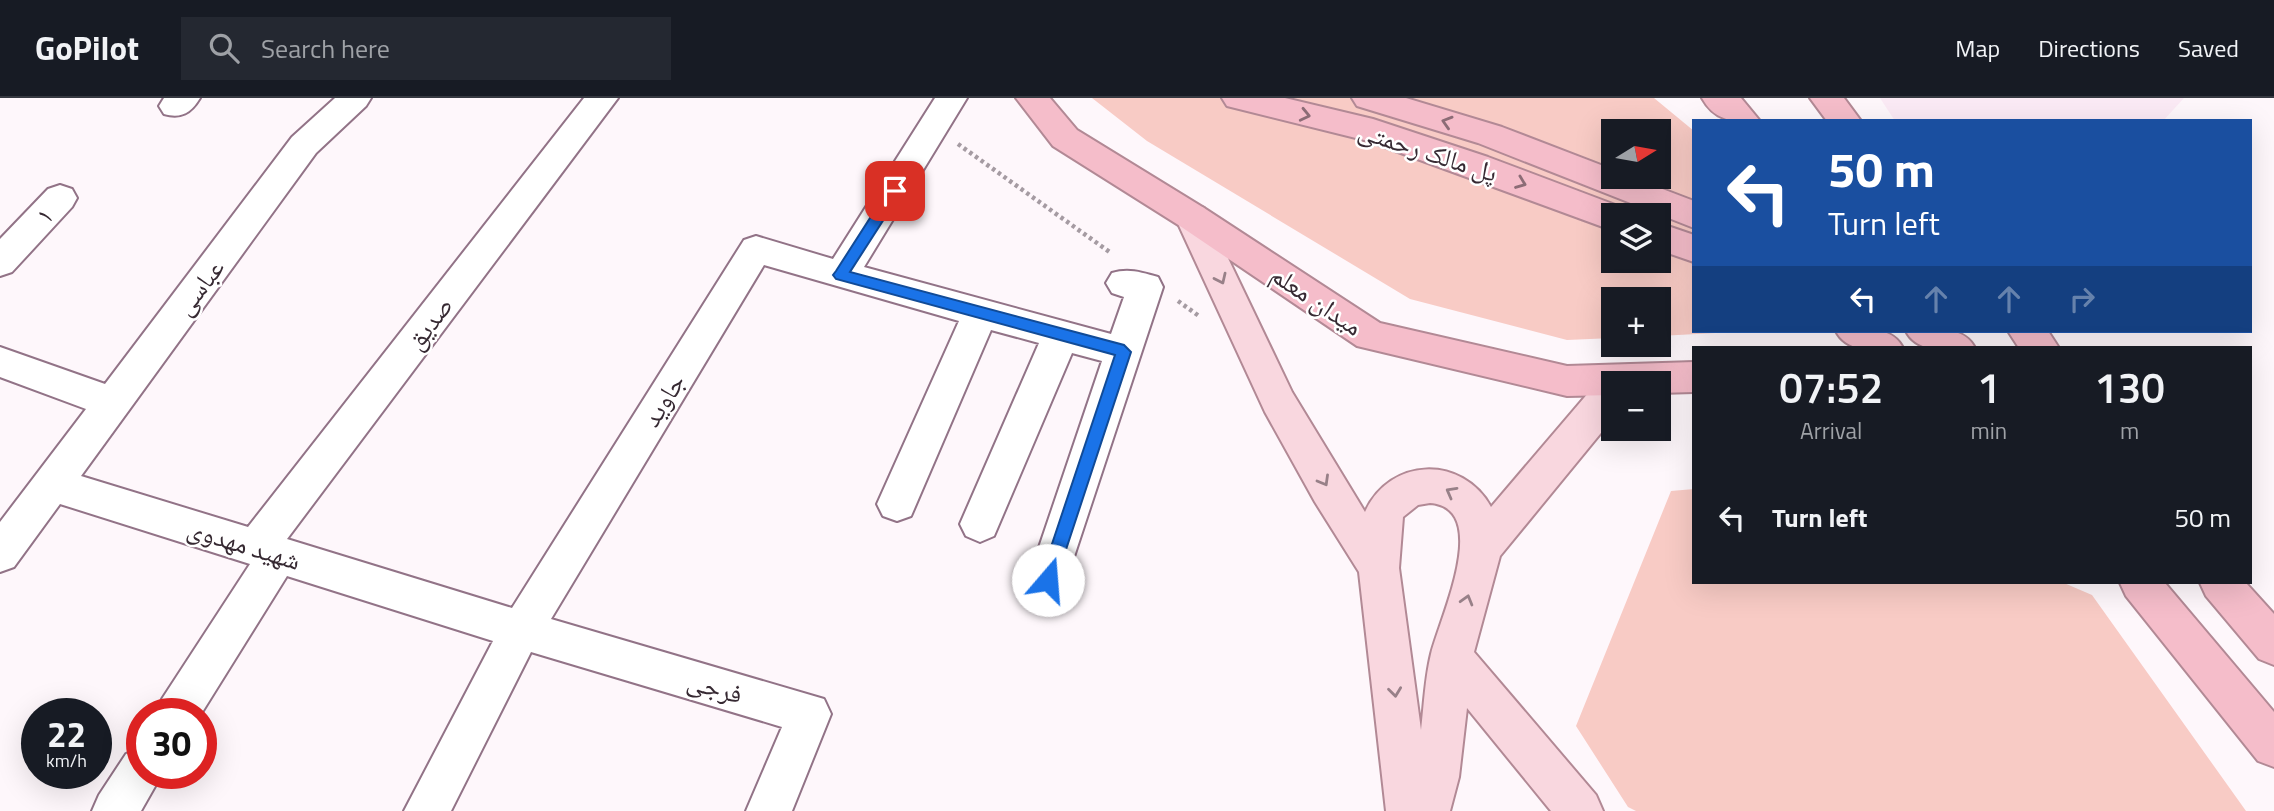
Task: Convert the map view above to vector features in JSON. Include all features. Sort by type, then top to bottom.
[{"type":"highway","name":"میدان معلم","points":[[1031,98],[1065,138],[1192,217],[1370,336],[1567,381],[1601,383]]},
{"type":"highway","name":"پل مالک رحمتی","points":[[1238,98],[1373,131],[1601,213]]},
{"type":"highway","name":"پل مالک رحمتی","points":[[1368,98],[1490,135],[1692,214]]},
{"type":"highway","points":[[1826,98],[1843,119]]},
{"type":"highway","points":[[1671,240],[1692,248]]},
{"type":"highway","points":[[1858,333],[1881,346]]},
{"type":"highway","points":[[1928,333],[1952,346]]},
{"type":"highway","name":"میدان معلم","points":[[1671,379],[1692,377]]},
{"type":"highway","points":[[2141,584],[2274,746]]},
{"type":"highway","points":[[2166,584],[2230,664],[2249,713]]},
{"type":"highway","points":[[2221,584],[2274,645]]},
{"type":"highway","points":[[2246,584],[2274,616]]},
{"type":"main road","points":[[1192,217],[1278,401],[1329,490],[1379,568]]},
{"type":"main road","points":[[1482,548],[1601,404]]},
{"type":"main road","points":[[1409,811],[1379,568],[1384,512],[1394,498],[1417,487],[1432,484],[1451,489],[1464,500],[1480,522],[1482,548],[1451,657],[1437,777],[1427,811]]},
{"type":"main road","points":[[1451,657],[1580,811]]},
{"type":"street","name":"عباسی","points":[[52,484],[304,145],[355,98]]},
{"type":"street","name":"صدیق","points":[[186,698],[267,552],[602,98]]},
{"type":"street","points":[[943,113],[841,275],[1124,352]]},
{"type":"street","name":"۱","points":[[0,262],[60,198]]},
{"type":"street","name":"جاوید","points":[[428,811],[521,630],[756,249],[841,275]]},
{"type":"street","points":[[1048,580],[1145,287],[1119,270]]},
{"type":"street","points":[[897,504],[981,313]]},
{"type":"street","points":[[980,524],[1061,335]]},
{"type":"street","points":[[0,362],[113,403]]},
{"type":"street","points":[[0,554],[52,484]]},
{"type":"street","name":"شهید مهدوی","points":[[52,484],[521,630]]},
{"type":"street","name":"فرجی","points":[[521,630],[808,715],[769,811]]},
{"type":"street","points":[[115,811],[129,789]]},
{"type":"path","points":[[943,113],[1119,270]]},
{"type":"path","points":[[1170,295],[1203,319]]},
{"type":"shaded area","points":[[1092,98],[1654,98],[1692,129],[1692,333],[1715,333],[1671,335],[1671,287],[1601,287],[1601,339],[1567,340],[1410,299],[1147,141]]},
{"type":"shaded area","points":[[1880,98],[2184,98],[2165,119],[1894,119]]},
{"type":"shaded area","points":[[1692,489],[1692,584],[2066,584],[2092,595],[2246,811],[1636,811],[1628,807],[1576,726],[1671,491]]},
{"type":"route","points":[[895,191],[841,275],[1124,352],[1048,580]]}]
